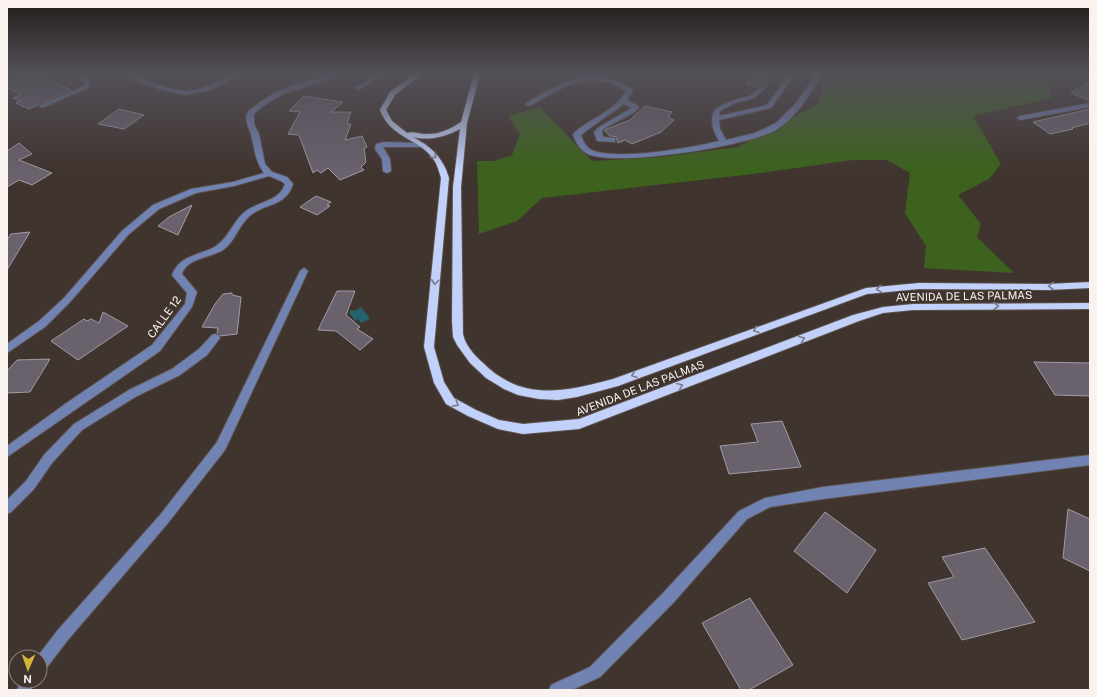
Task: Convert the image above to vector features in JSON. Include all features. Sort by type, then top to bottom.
[{"type":"main road","name":"AVENIDA DE LAS PALMAS","points":[[384,107],[383,110],[390,123],[398,130],[423,145],[437,157],[441,164],[444,178],[429,346],[438,383],[450,400],[472,414],[498,424],[523,430],[578,424],[856,318],[883,310],[946,306],[1090,306]]},
{"type":"main road","name":"AVENIDA DE LAS PALMAS","points":[[468,107],[464,123],[457,188],[457,321],[459,340],[470,356],[484,371],[500,383],[520,391],[540,396],[558,395],[582,392],[608,385],[866,291],[919,286],[1048,287],[1090,285]]},
{"type":"main road","points":[[398,130],[413,135],[441,136],[451,132],[464,123]]},
{"type":"street","points":[[7,349],[42,324],[67,300],[125,233],[156,207],[194,191],[234,184],[269,174],[261,164],[255,134],[250,124],[251,113],[259,107]]},
{"type":"street","points":[[617,107],[584,126],[577,135],[581,146],[592,153],[616,156],[661,153],[724,143],[754,136],[773,128],[796,107]]},
{"type":"street","points":[[612,140],[600,139],[598,132],[601,128],[636,108],[635,107]]},
{"type":"street","points":[[724,107],[717,110],[714,119],[716,128],[724,143]]},
{"type":"street","points":[[714,119],[769,107]]},
{"type":"street","points":[[1020,118],[1082,107]]},
{"type":"street","points":[[387,171],[386,159],[379,149],[379,146],[384,144],[423,145]]},
{"type":"street","name":"CALLE 12","points":[[7,452],[72,405],[156,348],[190,305],[192,292],[177,275],[178,269],[185,262],[216,250],[229,241],[240,220],[249,212],[277,200],[288,190],[289,184],[284,179],[269,174]]},
{"type":"street","points":[[48,655],[62,636],[164,519],[220,446],[304,271]]},
{"type":"street","points":[[7,508],[30,484],[48,459],[78,427],[133,393],[176,372],[203,352],[215,338]]},
{"type":"street","points":[[556,690],[595,672],[669,597],[743,514],[769,502],[823,493],[1090,460]]},
{"type":"green space","points":[[540,107],[592,161],[661,157],[738,147],[813,107],[1014,107],[973,116],[1001,164],[989,179],[958,195],[981,224],[977,237],[1014,273],[924,268],[926,246],[905,213],[910,173],[887,160],[853,160],[753,174],[542,198],[517,221],[479,234],[477,161],[494,161],[512,155],[520,134],[508,116]]},
{"type":"water","points":[[361,307],[370,319],[361,323],[358,319],[355,321],[349,312],[351,310],[355,311]]},
{"type":"building","points":[[24,107],[34,107],[29,109]]},
{"type":"building","points":[[293,107],[338,107],[331,112],[351,112],[347,124],[351,124],[345,140],[362,136],[367,147],[364,148],[366,162],[361,167],[364,170],[340,180],[328,168],[321,173],[317,170],[313,173],[299,135],[288,134],[300,112],[289,111]]},
{"type":"building","points":[[644,107],[647,107],[672,112],[668,117],[674,120],[661,132],[632,144],[625,140],[618,143],[616,137],[610,136],[604,130],[630,120]]},
{"type":"building","points":[[119,109],[144,115],[124,129],[98,124]]},
{"type":"building","points":[[1090,109],[1090,123],[1072,128],[1073,129],[1050,134],[1033,122]]},
{"type":"building","points":[[19,143],[32,154],[19,160],[52,173],[32,185],[19,180],[7,187],[7,151]]},
{"type":"building","points":[[316,196],[331,202],[327,205],[330,206],[317,215],[300,207]]},
{"type":"building","points":[[192,205],[178,235],[158,226],[169,217]]},
{"type":"building","points":[[30,232],[7,270],[7,240],[11,234]]},
{"type":"building","points":[[337,291],[355,291],[346,315],[360,327],[357,329],[373,339],[360,350],[336,331],[318,330]]},
{"type":"building","points":[[232,293],[232,295],[241,297],[237,334],[220,336],[217,333],[218,328],[202,327],[215,304],[223,294]]},
{"type":"building","points":[[103,312],[128,326],[78,360],[51,341],[84,319],[87,321],[91,319],[99,323]]},
{"type":"building","points":[[50,359],[30,392],[7,393],[7,371],[17,360]]},
{"type":"building","points":[[1034,362],[1090,363],[1090,396],[1055,395]]},
{"type":"building","points":[[782,421],[801,467],[729,474],[720,446],[758,442],[751,424]]},
{"type":"building","points":[[1068,509],[1090,519],[1090,571],[1063,558]]},
{"type":"building","points":[[825,512],[876,550],[847,593],[794,551]]},
{"type":"building","points":[[985,548],[1035,622],[962,640],[928,583],[954,577],[942,557]]},
{"type":"building","points":[[750,598],[793,665],[749,690],[741,690],[702,623]]}]
